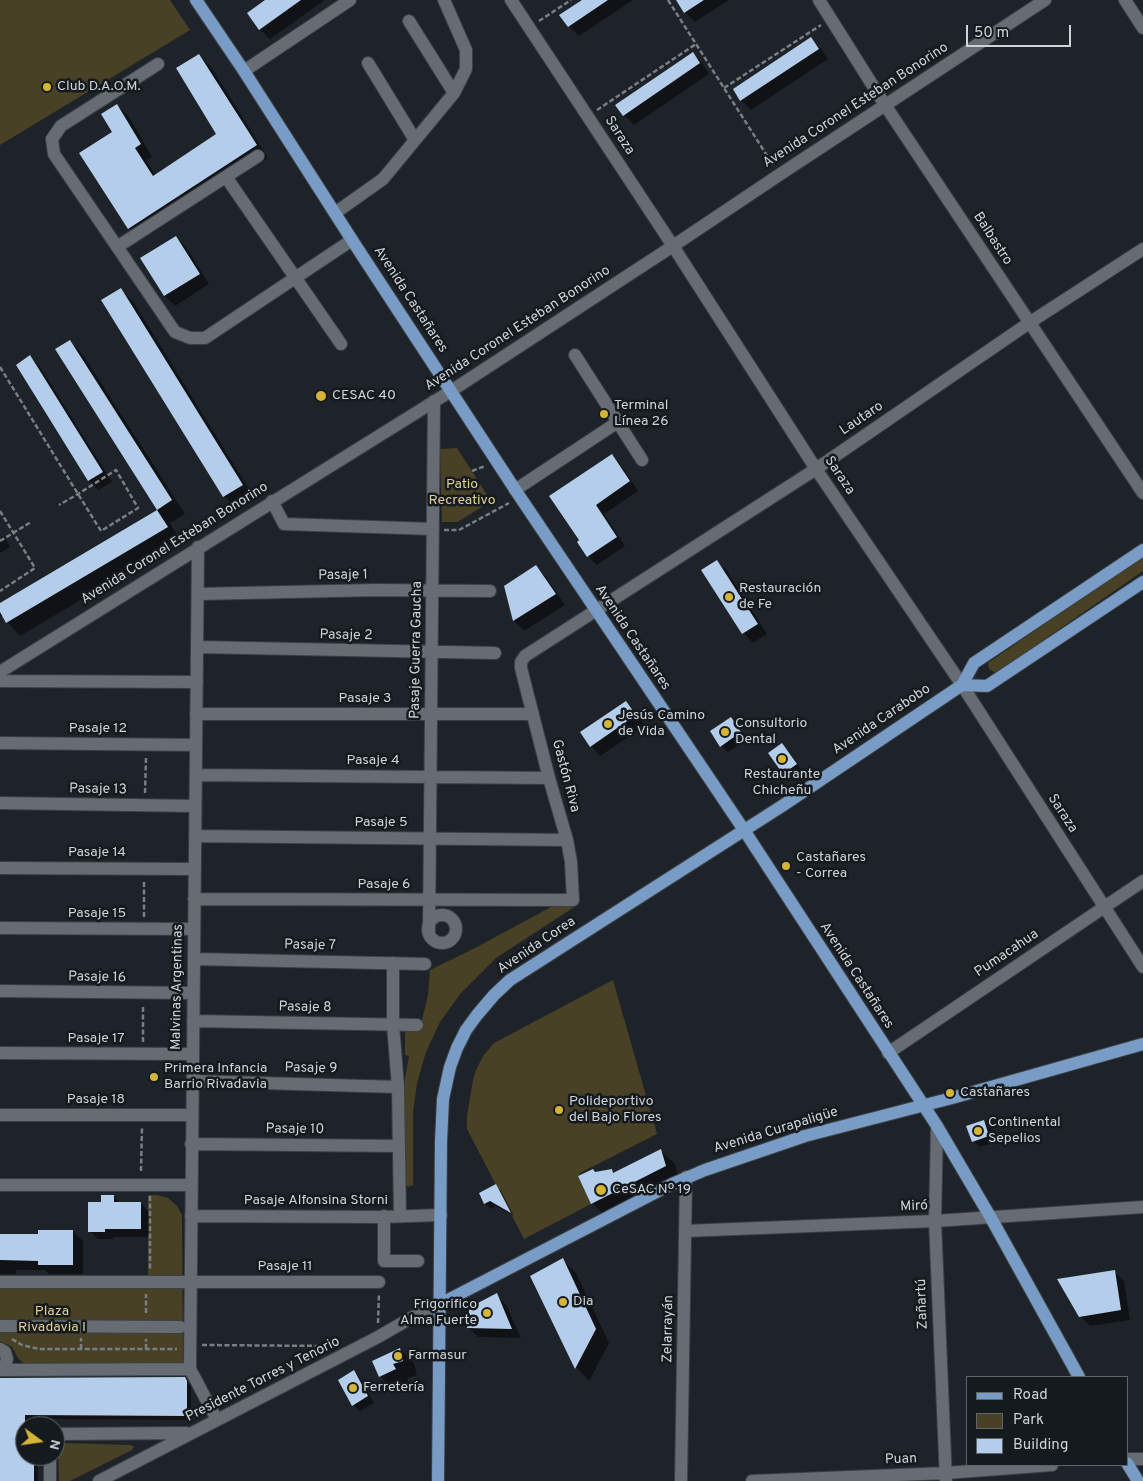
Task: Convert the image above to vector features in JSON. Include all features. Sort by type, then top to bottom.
[{"type":"main road","name":"Avenida Castañares","points":[[196,0],[596,612],[744,830],[923,1104],[991,1218],[1078,1376]]},
{"type":"main road","name":"Avenida Carabobo","points":[[744,830],[962,685],[974,663],[1143,550]]},
{"type":"main road","points":[[962,685],[987,686],[1143,582]]},
{"type":"main road","name":"Avenida Corea","points":[[438,1481],[441,1142],[443,1099],[448,1073],[457,1048],[466,1030],[477,1015],[494,994],[510,980],[744,830]]},
{"type":"main road","name":"Avenida Curapaligüe","points":[[440,1304],[686,1177],[806,1136],[1143,1044]]},
{"type":"main road","points":[[1128,1463],[1138,1481]]},
{"type":"street","points":[[244,71],[350,0]]},
{"type":"street","points":[[335,213],[383,178],[454,93],[466,69],[466,50],[444,0]]},
{"type":"street","name":"Saraza","points":[[511,0],[673,246],[816,469],[962,685],[1143,968]]},
{"type":"street","name":"Balbastro","points":[[819,0],[885,105],[1143,494]]},
{"type":"street","name":"Avenida Coronel Esteban Bonorino","points":[[0,672],[451,391],[1045,0]]},
{"type":"street","points":[[1125,0],[1143,28]]},
{"type":"street","points":[[408,21],[454,93]]},
{"type":"street","points":[[158,64],[61,126],[52,139],[54,154],[176,332],[190,338],[205,338],[352,240]]},
{"type":"street","points":[[368,64],[415,140]]},
{"type":"street","points":[[117,247],[258,156]]},
{"type":"street","points":[[226,177],[341,344]]},
{"type":"street","name":"Lautaro","points":[[521,662],[525,656],[816,469],[1029,323],[1143,248]]},
{"type":"street","points":[[575,355],[642,460]]},
{"type":"street","name":"Pasaje Guerra Gaucha","points":[[429,930],[434,401]]},
{"type":"street","points":[[518,493],[618,422]]},
{"type":"street","points":[[272,501],[284,524],[433,530]]},
{"type":"street","name":"Malvinas Argentinas","points":[[198,547],[190,1369],[217,1420]]},
{"type":"street","name":"Pasaje 1","points":[[198,594],[376,590],[490,591]]},
{"type":"street","name":"Pasaje 2","points":[[197,647],[494,653]]},
{"type":"street","name":"Gastón Riva","points":[[521,662],[549,778],[567,840],[574,900]]},
{"type":"street","points":[[0,681],[197,682]]},
{"type":"street","name":"Pasaje 3","points":[[196,714],[533,714]]},
{"type":"street","name":"Pasaje 12","points":[[0,743],[196,745]]},
{"type":"street","name":"Pasaje 4","points":[[196,775],[549,778]]},
{"type":"street","name":"Pasaje 13","points":[[0,803],[195,806]]},
{"type":"street","name":"Pasaje 5","points":[[195,836],[567,840]]},
{"type":"street","name":"Pasaje 14","points":[[0,868],[195,869]]},
{"type":"street","name":"Pumacahua","points":[[888,1053],[1143,881]]},
{"type":"street","name":"Pasaje 6","points":[[194,899],[574,900]]},
{"type":"street","points":[[429,900],[454,921],[456,930],[453,938],[449,941],[445,943],[436,942],[432,939],[429,926],[434,918],[442,915],[450,918]]},
{"type":"street","name":"Pasaje 15","points":[[0,928],[194,929]]},
{"type":"street","name":"Pasaje 7","points":[[194,959],[425,964]]},
{"type":"street","points":[[393,963],[393,1024],[398,1087],[400,1216]]},
{"type":"street","name":"Pasaje 16","points":[[0,991],[193,993]]},
{"type":"street","name":"Pasaje 8","points":[[193,1021],[417,1025]]},
{"type":"street","name":"Pasaje 17","points":[[0,1053],[193,1054]]},
{"type":"street","name":"Pasaje 9","points":[[192,1081],[398,1087]]},
{"type":"street","name":"Pasaje 18","points":[[0,1115],[192,1115]]},
{"type":"street","name":"Zañartú","points":[[937,1126],[935,1221],[946,1477]]},
{"type":"street","name":"Pasaje 10","points":[[192,1144],[399,1146]]},
{"type":"street","name":"Zelarrayán","points":[[681,1481],[686,1177]]},
{"type":"street","points":[[0,1185],[191,1185]]},
{"type":"street","name":"Miró","points":[[685,1231],[935,1221],[1143,1208]]},
{"type":"street","name":"Pasaje Alfonsina Storni","points":[[191,1216],[441,1216]]},
{"type":"street","points":[[384,1216],[384,1260],[418,1261]]},
{"type":"street","name":"Pasaje 11","points":[[0,1282],[379,1282]]},
{"type":"street","name":"Presidente Torres y Tenorio","points":[[99,1481],[378,1338],[411,1318],[440,1304]]},
{"type":"street","points":[[0,1326],[180,1327]]},
{"type":"street","points":[[3,1352],[22,1370]]},
{"type":"street","points":[[0,1369],[7,1362],[3,1352]]},
{"type":"street","points":[[0,1369],[190,1369]]},
{"type":"street","points":[[65,1434],[191,1433]]},
{"type":"street","points":[[1128,1461],[1143,1459]]},
{"type":"street","points":[[50,1466],[50,1481]]},
{"type":"street","name":"Puan","points":[[752,1481],[946,1477],[1043,1466]]},
{"type":"path","points":[[529,27],[571,0]]},
{"type":"path","points":[[668,0],[779,175]]},
{"type":"path","points":[[724,88],[831,19]]},
{"type":"path","points":[[588,116],[696,44]]},
{"type":"path","points":[[0,367],[78,494],[101,530],[138,508],[116,470],[78,494],[59,505]]},
{"type":"path","points":[[433,530],[459,530],[518,493]]},
{"type":"path","points":[[0,511],[35,568],[0,591]]},
{"type":"path","points":[[0,541],[31,522]]},
{"type":"path","points":[[145,806],[146,744]]},
{"type":"path","points":[[144,868],[144,929]]},
{"type":"path","points":[[142,1054],[143,993]]},
{"type":"path","points":[[142,1115],[150,1282]]},
{"type":"path","points":[[9,1337],[22,1344],[39,1349],[180,1349],[197,1345],[330,1346]]},
{"type":"green space","name":"Club D.A.O.M.","points":[[0,0],[170,0],[190,30],[0,145]]},
{"type":"green space","name":"Patio Recreativo","points":[[457,448],[491,501],[458,522],[442,522],[440,449]]},
{"type":"green space","points":[[1143,556],[1143,571],[996,673],[989,669],[988,663]]},
{"type":"green space","points":[[572,900],[579,904],[496,958],[461,993],[440,1022],[426,1052],[417,1083],[413,1113],[413,1186],[405,1185],[404,1084],[409,1056],[405,1055],[405,1028],[420,1028],[428,995],[430,970],[551,907],[553,903]]},
{"type":"green space","name":"Polideportivo del Bajo Flores","points":[[613,980],[657,1134],[580,1173],[578,1176],[591,1204],[524,1239],[467,1129],[467,1116],[476,1070],[483,1056],[494,1043]]},
{"type":"green space","name":"Plaza Rivadavia I","points":[[148,1195],[168,1198],[177,1206],[182,1215],[183,1363],[23,1363],[12,1347],[0,1341],[0,1275],[148,1276]]},
{"type":"green space","points":[[65,1443],[131,1445],[134,1447],[132,1450],[70,1481],[59,1481],[59,1466],[65,1466]]},
{"type":"building","points":[[265,0],[301,0],[259,30],[247,13]]},
{"type":"building","points":[[582,0],[608,0],[568,27],[559,15]]},
{"type":"building","points":[[676,0],[704,0],[684,13]]},
{"type":"building","points":[[811,37],[819,49],[740,101],[733,89]]},
{"type":"building","points":[[693,52],[700,63],[623,116],[615,105]]},
{"type":"building","points":[[199,54],[257,145],[128,229],[79,153],[112,132],[101,114],[117,104],[141,144],[135,148],[153,176],[216,134],[176,68]]},
{"type":"building","points":[[176,236],[200,274],[164,296],[140,258]]},
{"type":"building","points":[[121,288],[243,485],[223,497],[101,300]]},
{"type":"building","points":[[70,340],[172,500],[157,510],[55,349]]},
{"type":"building","points":[[30,355],[103,472],[88,481],[16,365]]},
{"type":"building","points":[[612,454],[630,481],[596,505],[617,537],[587,557],[577,542],[579,540],[549,496]]},
{"type":"building","points":[[157,510],[168,527],[6,623],[0,612],[0,603]]},
{"type":"building","name":"Restauración de Fe","points":[[717,560],[758,624],[742,634],[701,570]]},
{"type":"building","points":[[536,565],[556,594],[513,621],[504,586]]},
{"type":"building","name":"Jesús Camino de Vida","points":[[626,701],[636,715],[590,747],[580,732]]},
{"type":"building","name":"Consultorio Dental","points":[[731,717],[741,732],[720,747],[710,731]]},
{"type":"building","name":"Restaurante Chicheñu","points":[[782,743],[797,764],[783,774],[768,753]]},
{"type":"building","name":"Continental Sepelios","points":[[984,1120],[989,1136],[972,1142],[966,1126]]},
{"type":"building","name":"CeSAC Nº 19","points":[[661,1149],[666,1166],[591,1204],[578,1176],[593,1169],[595,1172],[612,1169],[613,1173]]},
{"type":"building","points":[[496,1184],[511,1213],[490,1201],[484,1204],[479,1193]]},
{"type":"building","points":[[101,1195],[114,1195],[114,1202],[141,1202],[141,1229],[105,1229],[105,1232],[88,1232],[88,1202],[101,1202]]},
{"type":"building","points":[[38,1230],[73,1230],[73,1265],[38,1265],[38,1261],[0,1260],[0,1234],[38,1234]]},
{"type":"building","name":"Dia","points":[[563,1258],[596,1329],[575,1369],[530,1276]]},
{"type":"building","points":[[1115,1270],[1121,1310],[1079,1317],[1057,1279]]},
{"type":"building","name":"Frigorifico Alma Fuerte","points":[[497,1293],[512,1329],[467,1328],[469,1310]]},
{"type":"building","points":[[400,1348],[403,1361],[393,1364],[396,1369],[379,1377],[372,1361]]},
{"type":"building","name":"Ferretería","points":[[354,1370],[368,1396],[352,1406],[338,1380]]},
{"type":"building","points":[[185,1377],[187,1381],[187,1416],[15,1416],[15,1466],[34,1466],[34,1481],[0,1481],[0,1378]]},
{"type":"place","name":"Club D.A.O.M.","points":[[47,87]]},
{"type":"place","name":"CESAC 40","points":[[321,396]]},
{"type":"place","name":"Terminal Línea 26","points":[[604,414]]},
{"type":"place","name":"Restauración de Fe","points":[[729,597]]},
{"type":"place","name":"Jesús Camino de Vida","points":[[608,724]]},
{"type":"place","name":"Consultorio Dental","points":[[725,732]]},
{"type":"place","name":"Restaurante Chicheñu","points":[[782,759]]},
{"type":"place","name":"Castañares - Correa","points":[[786,866]]},
{"type":"place","name":"Primera Infancia Barrio Rivadavia","points":[[154,1077]]},
{"type":"place","name":"Castañares","points":[[950,1093]]},
{"type":"place","name":"Polideportivo del Bajo Flores","points":[[559,1110]]},
{"type":"place","name":"Continental Sepelios","points":[[978,1131]]},
{"type":"place","name":"CeSAC Nº 19","points":[[601,1190]]},
{"type":"place","name":"Dia","points":[[563,1302]]},
{"type":"place","name":"Frigorifico Alma Fuerte","points":[[487,1313]]},
{"type":"place","name":"Farmasur","points":[[398,1356]]},
{"type":"place","name":"Ferretería","points":[[353,1388]]}]
